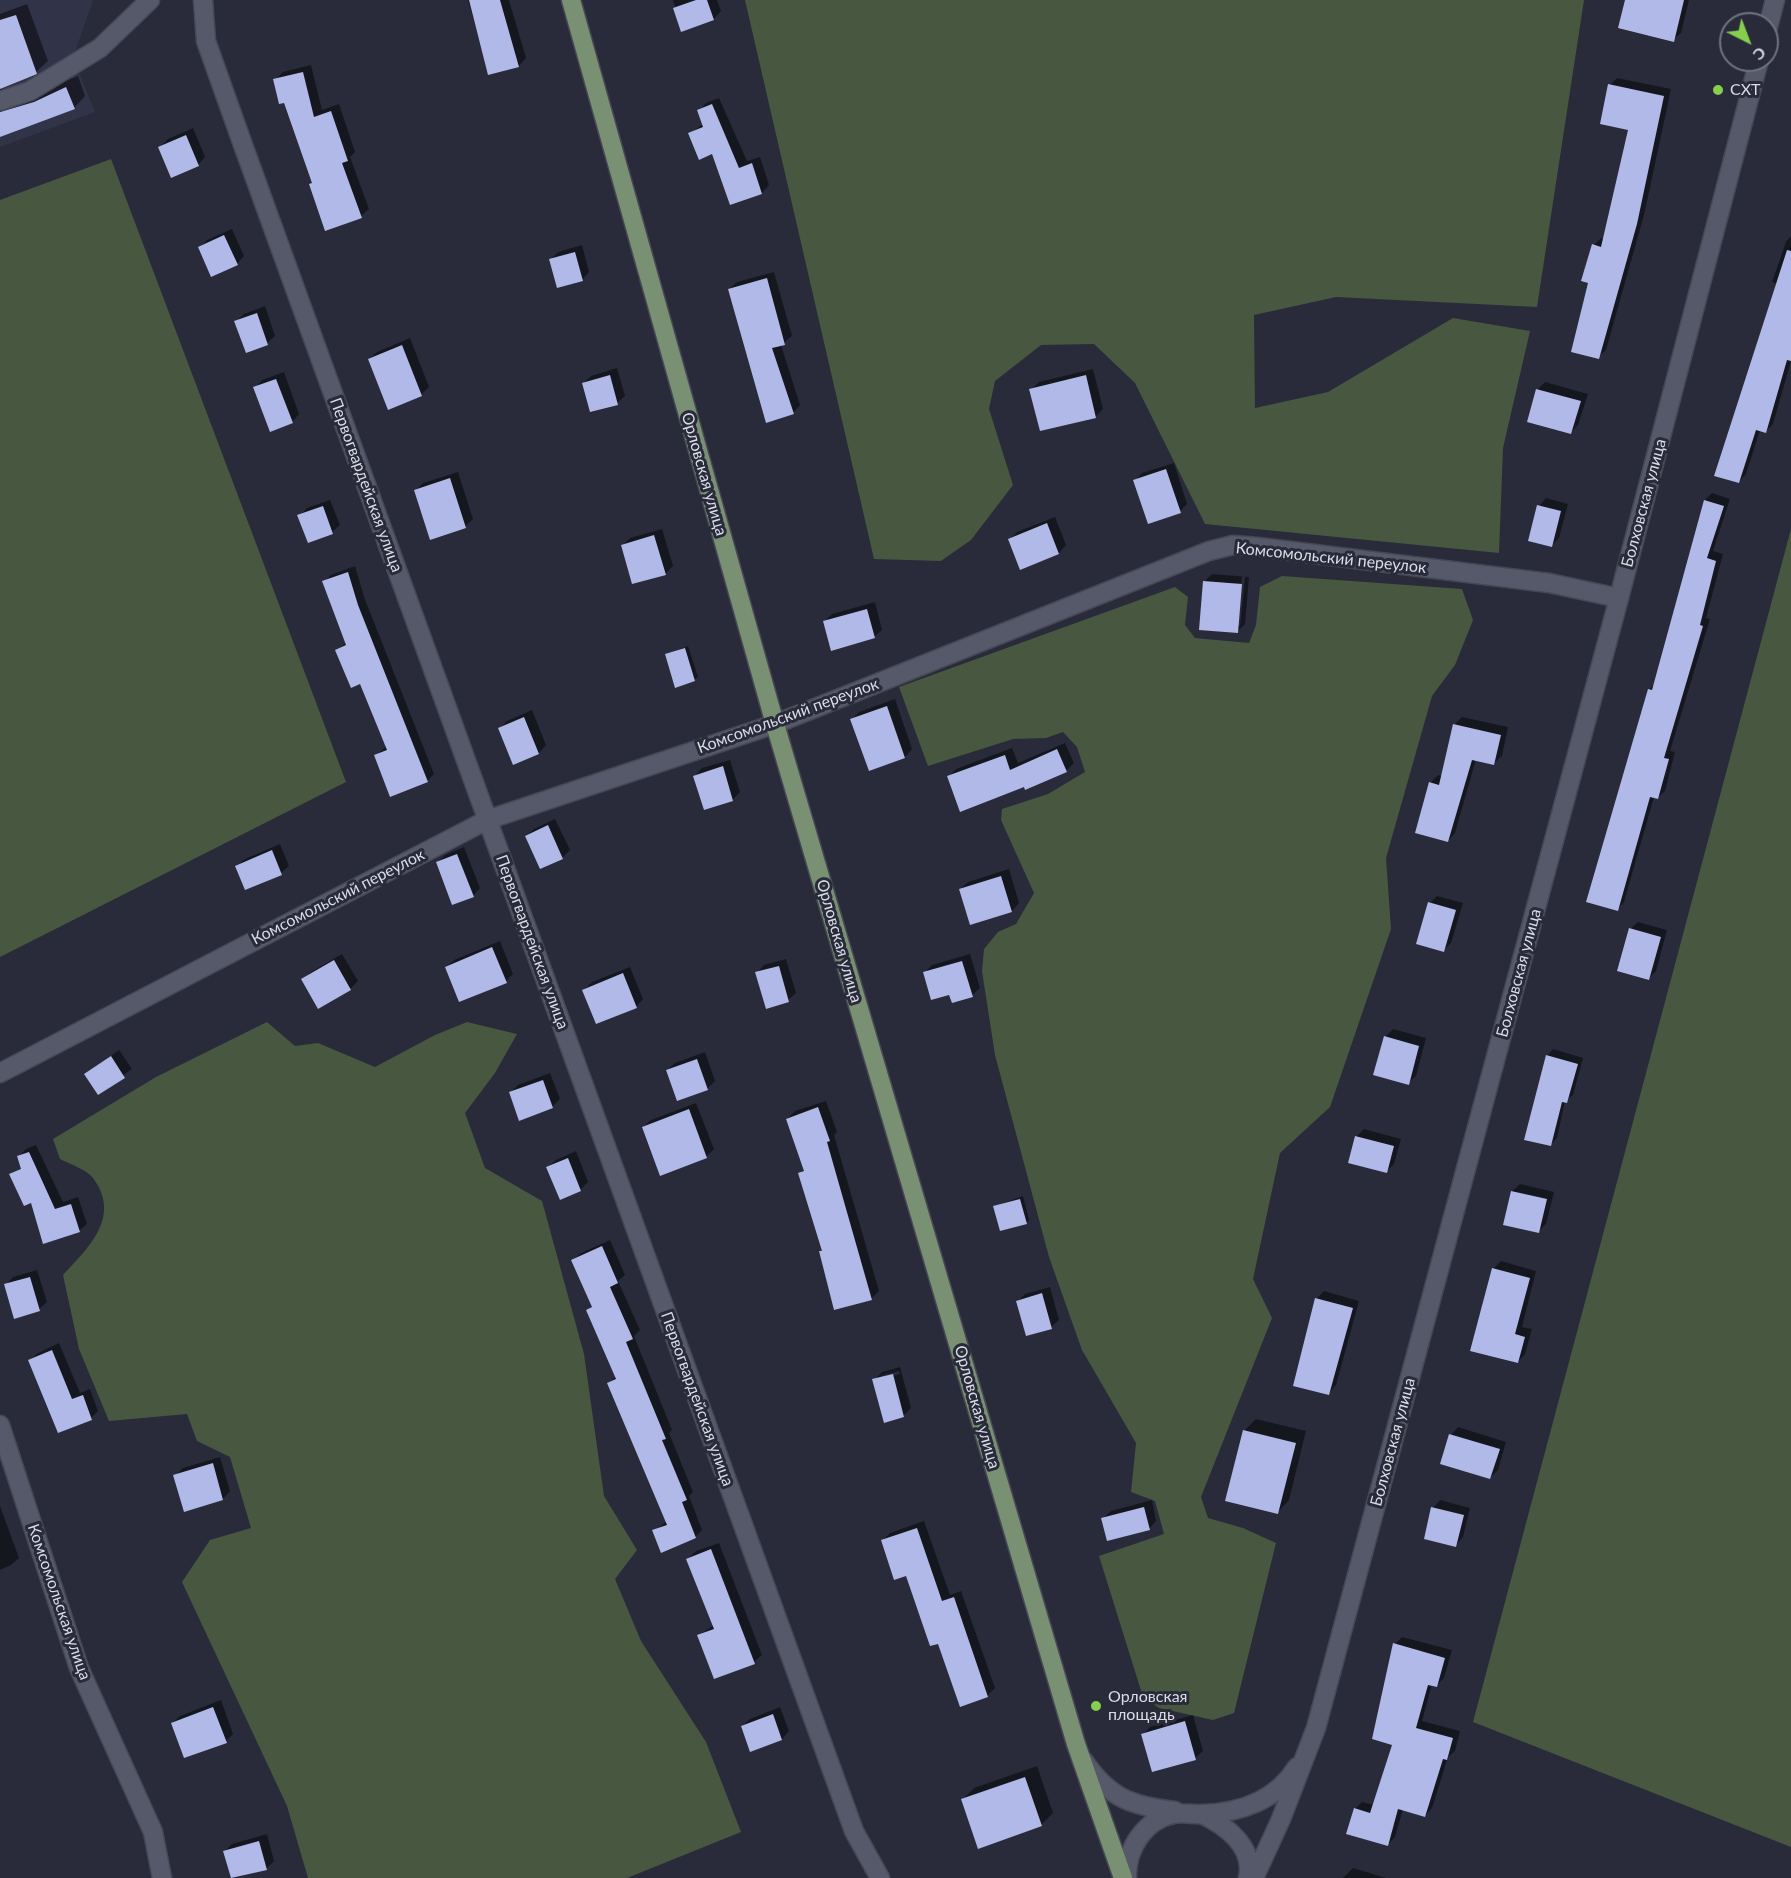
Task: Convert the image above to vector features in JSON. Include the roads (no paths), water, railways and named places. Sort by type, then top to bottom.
[{"type":"main road","name":"Орловская улица","points":[[571,0],[775,724],[1080,1754],[1125,1878]]},
{"type":"street","points":[[0,101],[30,91],[100,48],[150,0]]},
{"type":"street","name":"Первогвардейская улица","points":[[203,0],[206,41],[854,1831],[880,1878]]},
{"type":"street","name":"Болховская улица","points":[[1254,1878],[1281,1819],[1316,1728],[1619,598],[1756,72]]},
{"type":"street","name":"Комсомольский переулок","points":[[0,1073],[487,820],[775,724],[1209,551],[1233,545],[1549,583],[1619,598]]},
{"type":"street","name":"Комсомольская улица","points":[[0,1425],[79,1668],[153,1832],[162,1878]]},
{"type":"street","points":[[1125,1878],[1126,1862],[1138,1837],[1156,1821],[1175,1814],[1241,1810],[1275,1791],[1295,1770],[1316,1728]]},
{"type":"street","points":[[1080,1754],[1106,1788],[1122,1799],[1142,1807],[1202,1814],[1227,1827],[1244,1850],[1248,1878]]},
{"type":"place","name":"СХТ","points":[[1718,90]]},
{"type":"place","name":"Орловская площадь","points":[[1096,1706]]}]
